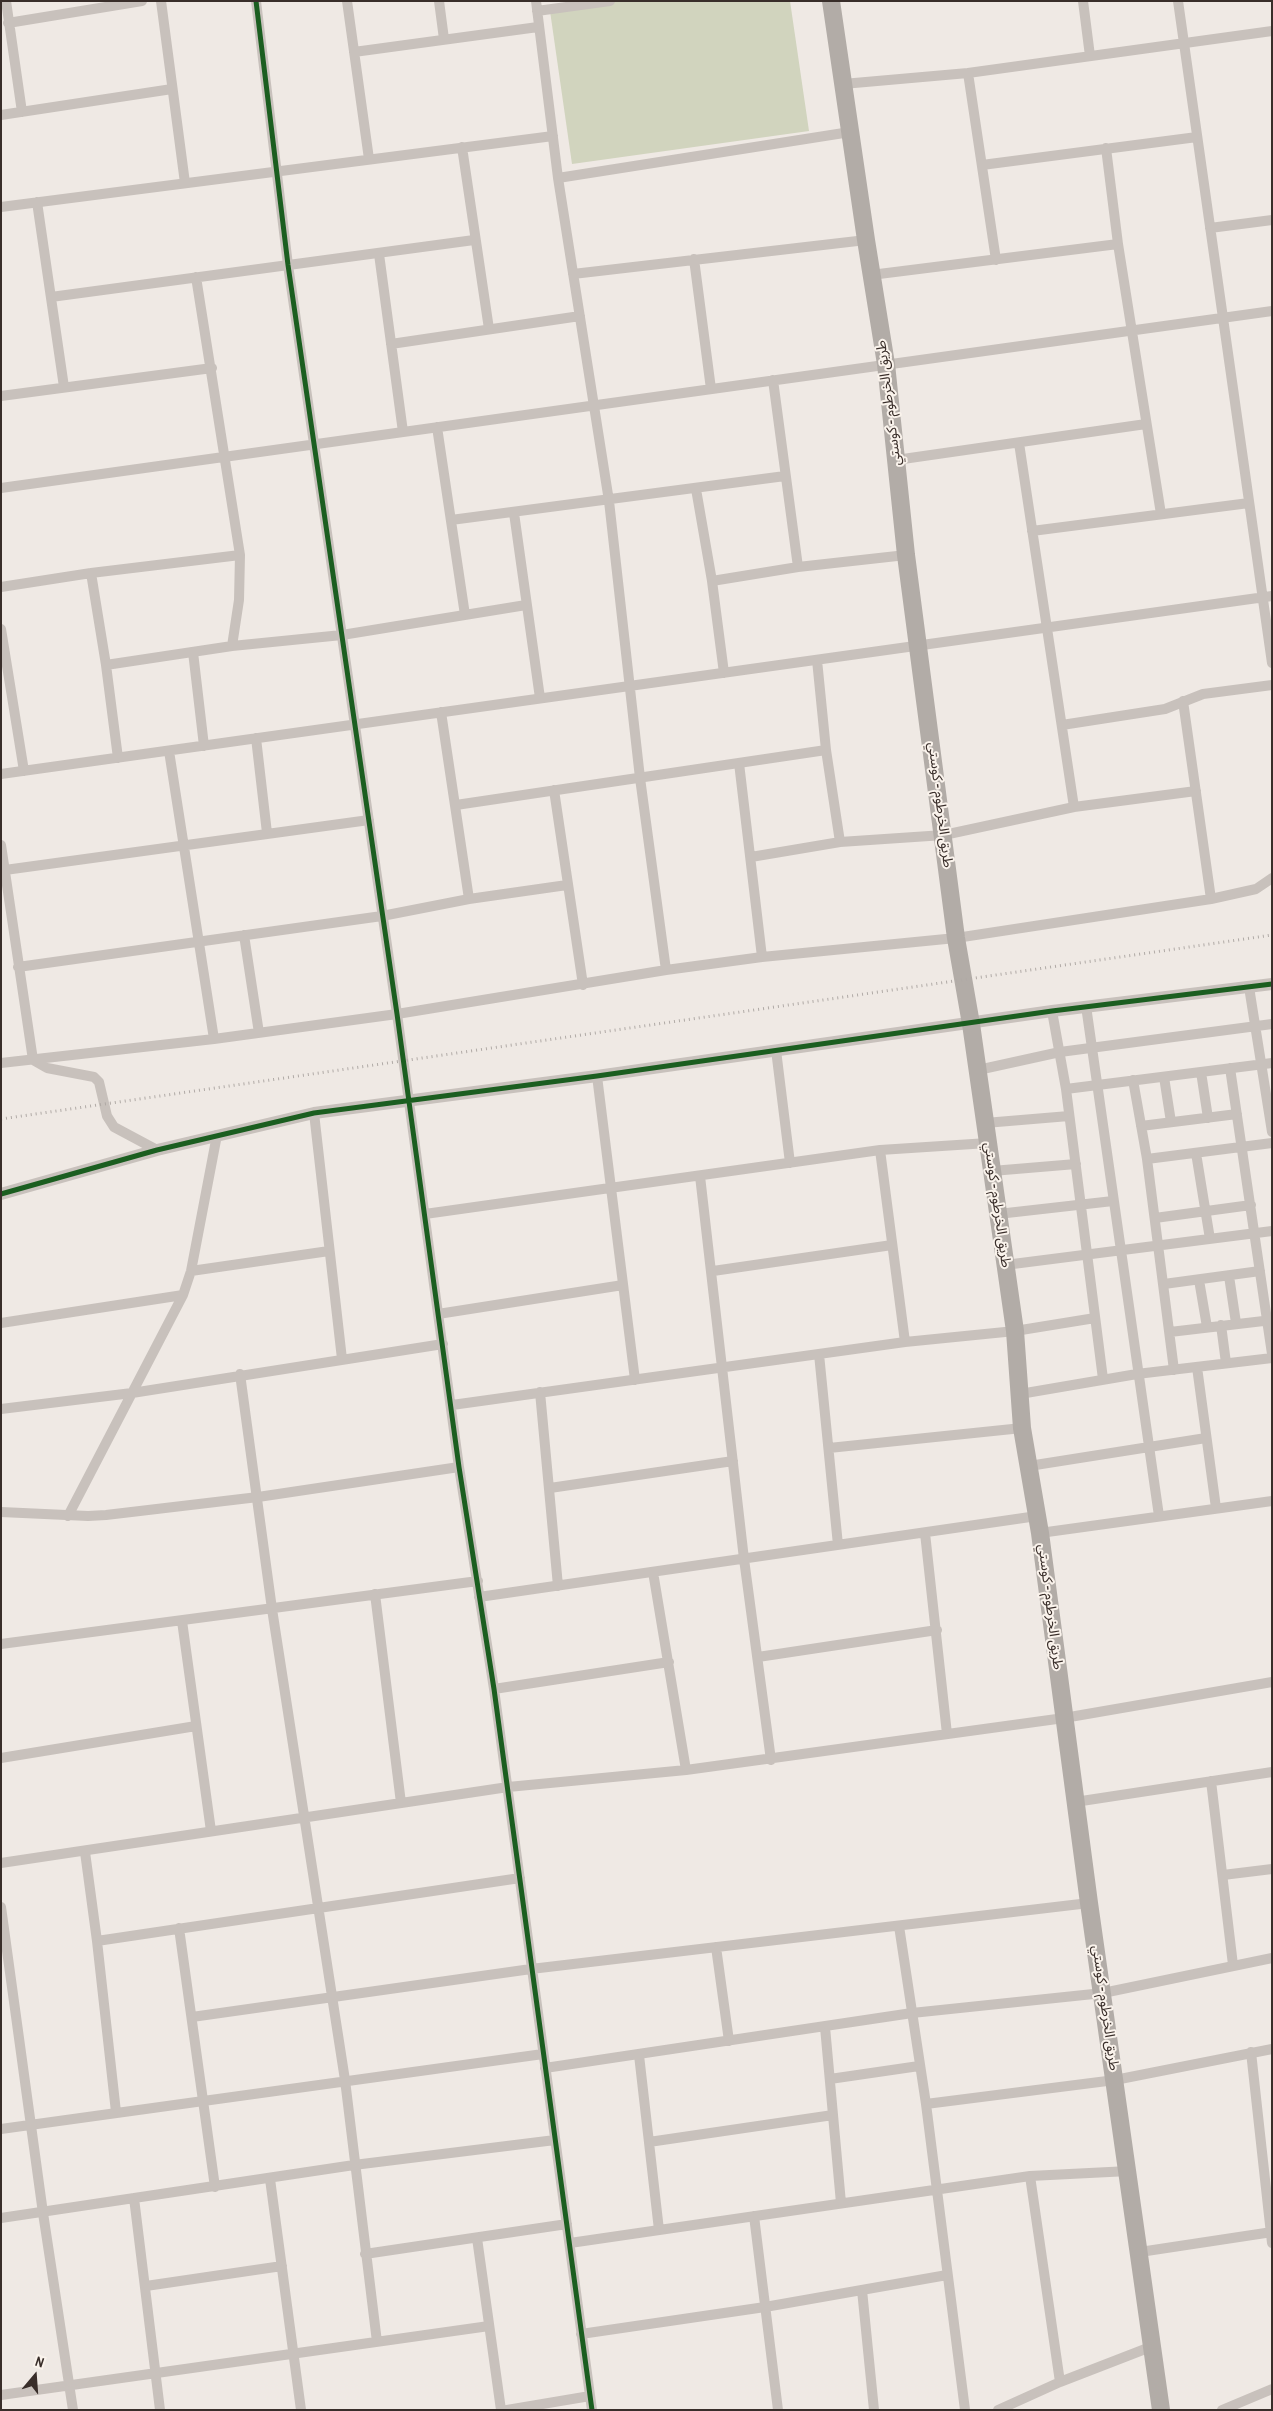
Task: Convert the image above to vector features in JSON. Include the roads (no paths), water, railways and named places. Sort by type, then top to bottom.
[{"type":"highway","name":"طريق الخرطوم - كوستي","points":[[835,2],[843,84],[886,364],[906,555],[956,938],[978,1070],[1015,1331],[1022,1428],[1038,1525],[1089,1903],[1129,2171],[1161,2410]]},
{"type":"street","points":[[6,1],[22,112]]},
{"type":"street","points":[[8,23],[142,1]]},
{"type":"street","points":[[161,1],[185,183]]},
{"type":"street","points":[[256,1],[288,265],[316,444],[354,725],[410,1101],[459,1467],[478,1581],[508,1787],[542,2054],[592,2410]]},
{"type":"street","points":[[347,1],[369,159]]},
{"type":"street","points":[[439,1],[444,39]]},
{"type":"street","points":[[610,1],[536,6],[558,178],[609,501],[640,778],[666,970]]},
{"type":"street","points":[[1083,1],[1090,56]]},
{"type":"street","points":[[1178,1],[1249,502],[1267,597],[1272,663]]},
{"type":"street","points":[[354,52],[538,27]]},
{"type":"street","points":[[843,84],[968,72],[1272,31]]},
{"type":"street","points":[[968,72],[996,260]]},
{"type":"street","points":[[1,115],[172,89]]},
{"type":"street","points":[[558,178],[850,132]]},
{"type":"street","points":[[1,207],[553,136]]},
{"type":"street","points":[[982,164],[1197,137]]},
{"type":"street","points":[[462,147],[474,240],[489,329]]},
{"type":"street","points":[[1106,148],[1118,244],[1161,514]]},
{"type":"street","points":[[37,202],[64,387]]},
{"type":"street","points":[[1210,228],[1272,220]]},
{"type":"street","points":[[51,297],[474,240]]},
{"type":"street","points":[[573,274],[866,240]]},
{"type":"street","points":[[871,275],[1118,244]]},
{"type":"street","points":[[379,254],[403,432]]},
{"type":"street","points":[[694,259],[711,389]]},
{"type":"street","points":[[196,277],[212,368],[240,555],[239,600],[232,646]]},
{"type":"street","points":[[1,488],[1272,310]]},
{"type":"street","points":[[391,344],[580,316]]},
{"type":"street","points":[[1,396],[212,368]]},
{"type":"street","points":[[773,380],[798,567]]},
{"type":"street","points":[[896,460],[1146,424]]},
{"type":"street","points":[[437,427],[465,615]]},
{"type":"street","points":[[1019,443],[1074,807]]},
{"type":"street","points":[[452,520],[609,501],[785,476]]},
{"type":"street","points":[[696,489],[712,581],[724,673]]},
{"type":"street","points":[[1032,531],[1249,502]]},
{"type":"street","points":[[514,513],[540,698]]},
{"type":"street","points":[[1,587],[91,572],[240,555]]},
{"type":"street","points":[[712,581],[798,567],[906,555]]},
{"type":"street","points":[[91,572],[118,758]]},
{"type":"street","points":[[1,774],[1267,597]]},
{"type":"street","points":[[106,665],[232,646],[342,635],[526,605]]},
{"type":"street","points":[[1,629],[6,687],[24,771]]},
{"type":"street","points":[[193,652],[204,746]]},
{"type":"street","points":[[816,660],[826,750],[840,842]]},
{"type":"street","points":[[1062,725],[1160,710],[1203,694],[1272,685]]},
{"type":"street","points":[[1183,701],[1210,899]]},
{"type":"street","points":[[442,712],[469,899]]},
{"type":"street","points":[[256,738],[267,833]]},
{"type":"street","points":[[456,805],[826,750]]},
{"type":"street","points":[[169,751],[214,1039]]},
{"type":"street","points":[[739,763],[762,957]]},
{"type":"street","points":[[554,790],[583,985]]},
{"type":"street","points":[[751,857],[840,842],[944,835],[1074,807],[1196,791]]},
{"type":"street","points":[[5,870],[369,820]]},
{"type":"street","points":[[1,845],[32,1060]]},
{"type":"street","points":[[1,1062],[214,1039],[397,1014],[666,970],[762,957],[956,938],[1210,899],[1256,889],[1272,878]]},
{"type":"street","points":[[18,966],[382,916],[469,899],[567,886]]},
{"type":"street","points":[[244,935],[259,1033]]},
{"type":"street","points":[[1,1194],[158,1150],[314,1112],[597,1076],[971,1024],[1086,1006],[1272,984]]},
{"type":"street","points":[[1249,987],[1260,1064],[1270,1109],[1272,1132]]},
{"type":"street","points":[[1086,1006],[1137,1374],[1159,1516]]},
{"type":"street","points":[[1052,1011],[1066,1088],[1103,1379]]},
{"type":"street","points":[[978,1070],[1060,1052],[1272,1024]]},
{"type":"street","points":[[776,1050],[790,1163]]},
{"type":"street","points":[[32,1060],[47,1068],[94,1076],[99,1082],[107,1116],[114,1127],[125,1135],[158,1150]]},
{"type":"street","points":[[1066,1088],[1272,1063]]},
{"type":"street","points":[[1230,1068],[1256,1233],[1260,1272],[1270,1320],[1272,1354]]},
{"type":"street","points":[[1201,1072],[1208,1118]]},
{"type":"street","points":[[597,1076],[635,1380]]},
{"type":"street","points":[[1164,1076],[1171,1122]]},
{"type":"street","points":[[1133,1080],[1147,1159],[1174,1370]]},
{"type":"street","points":[[314,1112],[342,1359]]},
{"type":"street","points":[[1141,1126],[1237,1114]]},
{"type":"street","points":[[985,1123],[1069,1116]]},
{"type":"street","points":[[68,1516],[183,1295],[191,1271],[216,1135]]},
{"type":"street","points":[[425,1214],[880,1150],[988,1143]]},
{"type":"street","points":[[1147,1159],[1272,1143]]},
{"type":"street","points":[[880,1150],[905,1342]]},
{"type":"street","points":[[1196,1153],[1210,1239]]},
{"type":"street","points":[[992,1172],[1076,1164]]},
{"type":"street","points":[[700,1176],[713,1271],[744,1559],[771,1760]]},
{"type":"street","points":[[998,1214],[1113,1201]]},
{"type":"street","points":[[1155,1218],[1251,1204]]},
{"type":"street","points":[[1005,1265],[1272,1231]]},
{"type":"street","points":[[713,1271],[892,1245]]},
{"type":"street","points":[[191,1271],[329,1251]]},
{"type":"street","points":[[1164,1284],[1260,1272]]},
{"type":"street","points":[[1229,1276],[1236,1323]]},
{"type":"street","points":[[1200,1280],[1207,1327]]},
{"type":"street","points":[[438,1314],[623,1285]]},
{"type":"street","points":[[1,1324],[183,1295]]},
{"type":"street","points":[[452,1405],[905,1342],[1015,1331],[1095,1318]]},
{"type":"street","points":[[1170,1332],[1270,1320]]},
{"type":"street","points":[[1221,1325],[1226,1364]]},
{"type":"street","points":[[1,1409],[132,1392],[443,1344]]},
{"type":"street","points":[[819,1354],[838,1545]]},
{"type":"street","points":[[1020,1394],[1137,1374],[1272,1358]]},
{"type":"street","points":[[1197,1367],[1216,1508]]},
{"type":"street","points":[[240,1374],[272,1609],[345,2080],[377,2342]]},
{"type":"street","points":[[540,1392],[558,1586]]},
{"type":"street","points":[[828,1448],[1022,1428]]},
{"type":"street","points":[[1029,1466],[1206,1438]]},
{"type":"street","points":[[550,1488],[733,1461]]},
{"type":"street","points":[[1,1512],[68,1516],[106,1515],[258,1497],[459,1467]]},
{"type":"street","points":[[479,1598],[925,1533],[1159,1516],[1272,1501]]},
{"type":"street","points":[[925,1533],[948,1734]]},
{"type":"street","points":[[653,1572],[686,1770]]},
{"type":"street","points":[[1,1644],[478,1581]]},
{"type":"street","points":[[375,1594],[400,1803]]},
{"type":"street","points":[[182,1621],[211,1831]]},
{"type":"street","points":[[758,1657],[937,1630]]},
{"type":"street","points":[[494,1689],[669,1662]]},
{"type":"street","points":[[1,1863],[85,1852],[211,1831],[508,1787],[771,1760],[1064,1718],[1272,1682]]},
{"type":"street","points":[[1,1758],[196,1726]]},
{"type":"street","points":[[1076,1802],[1272,1772]]},
{"type":"street","points":[[1212,1781],[1233,1965]]},
{"type":"street","points":[[85,1852],[116,2112]]},
{"type":"street","points":[[1223,1875],[1272,1869]]},
{"type":"street","points":[[97,1941],[520,1878]]},
{"type":"street","points":[[192,2017],[531,1969],[1089,1903]]},
{"type":"street","points":[[1,1907],[42,2212],[73,2410]]},
{"type":"street","points":[[899,1926],[926,2104],[965,2410]]},
{"type":"street","points":[[179,1928],[214,2187]]},
{"type":"street","points":[[716,1948],[729,2041]]},
{"type":"street","points":[[545,2068],[912,2014],[1103,1993],[1272,1958]]},
{"type":"street","points":[[825,2027],[841,2203]]},
{"type":"street","points":[[926,2104],[1115,2080],[1272,2049]]},
{"type":"street","points":[[1140,2252],[1271,2236],[1251,2052]]},
{"type":"street","points":[[1,2129],[542,2054]]},
{"type":"street","points":[[639,2055],[659,2230]]},
{"type":"street","points":[[830,2079],[919,2066]]},
{"type":"street","points":[[649,2142],[833,2115]]},
{"type":"street","points":[[1,2218],[354,2165],[555,2140]]},
{"type":"street","points":[[1260,2145],[1272,2143]]},
{"type":"street","points":[[570,2243],[1030,2176],[1129,2171]]},
{"type":"street","points":[[1030,2176],[1060,2382]]},
{"type":"street","points":[[270,2179],[300,2410]]},
{"type":"street","points":[[134,2198],[160,2410]]},
{"type":"street","points":[[754,2216],[778,2410]]},
{"type":"street","points":[[365,2254],[566,2224]]},
{"type":"street","points":[[477,2238],[501,2410]]},
{"type":"street","points":[[146,2286],[282,2266]]},
{"type":"street","points":[[581,2334],[947,2275]]},
{"type":"street","points":[[862,2290],[874,2410]]},
{"type":"street","points":[[1,2395],[490,2326]]},
{"type":"street","points":[[998,2410],[1060,2382],[1153,2346]]},
{"type":"street","points":[[1222,2410],[1272,2389]]},
{"type":"street","points":[[508,2410],[590,2396]]},
{"type":"railway","points":[[1,1119],[1272,935]]}]
